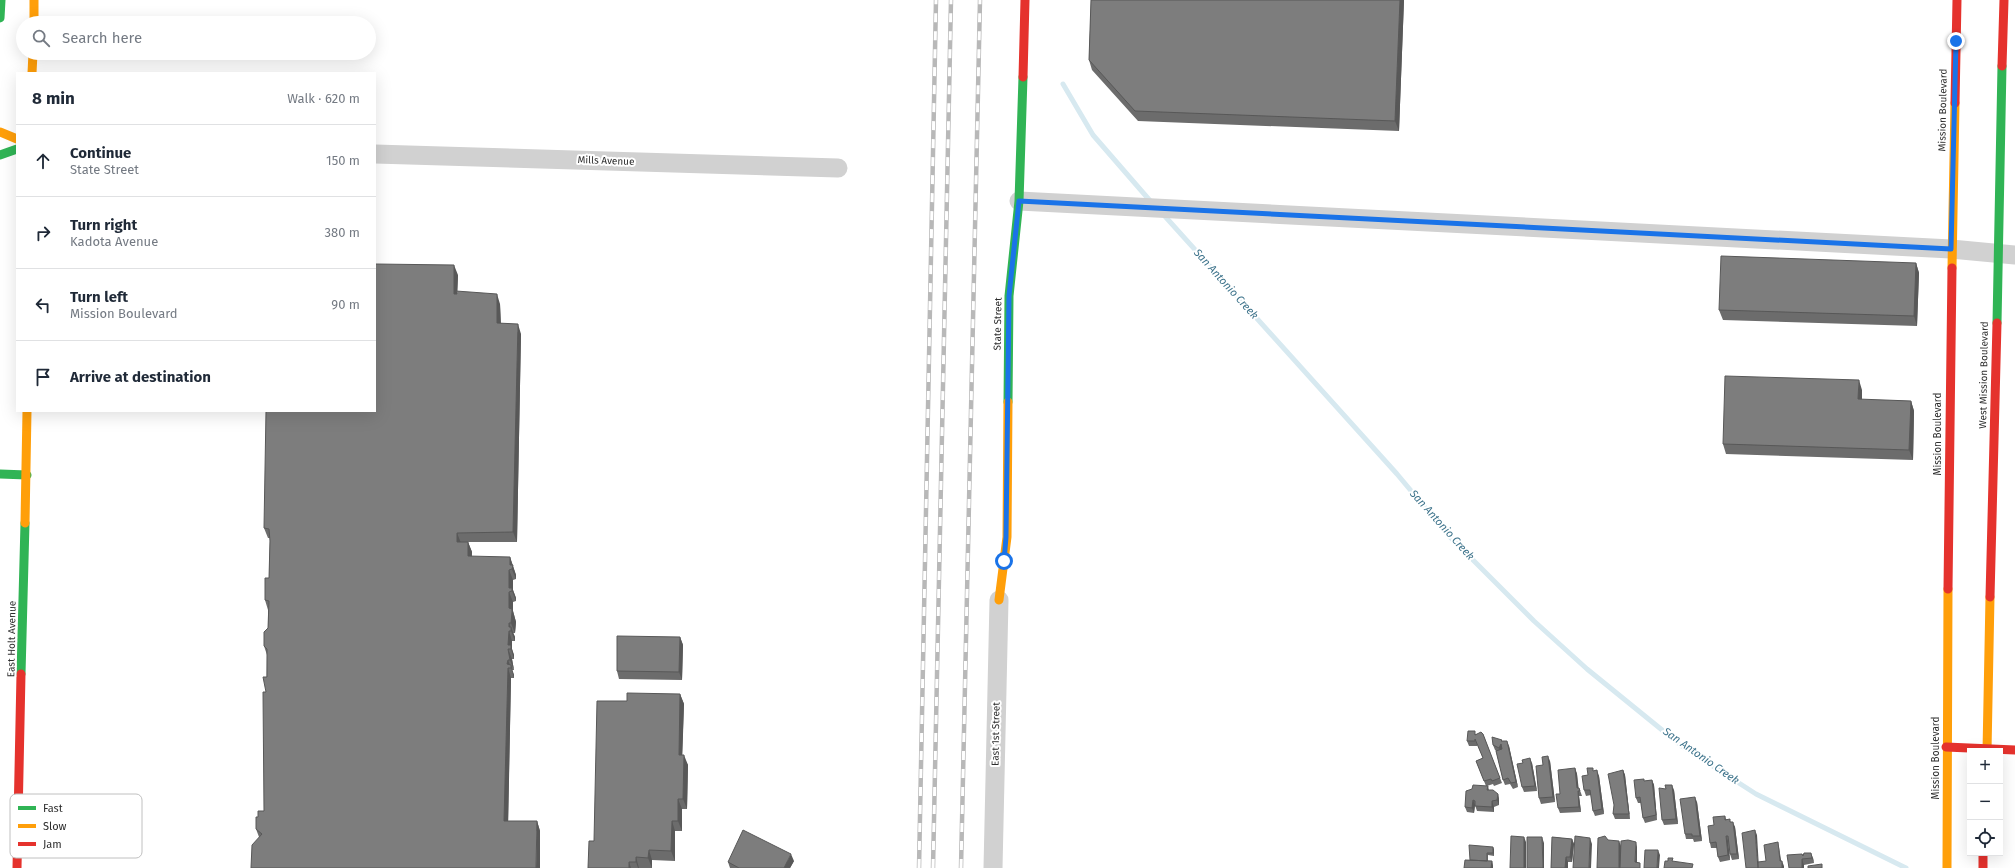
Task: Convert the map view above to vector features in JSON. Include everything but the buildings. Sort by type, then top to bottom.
[{"type":"main road","points":[[0,0],[0,18]]},
{"type":"main road","points":[[34,0],[34,16]]},
{"type":"main road","name":"State Street","points":[[1000,600],[1006,537],[1009,296],[1019,201],[1025,0]]},
{"type":"main road","name":"Mission Boulevard","points":[[1947,864],[1946,747],[1951,249],[1957,0]]},
{"type":"main road","name":"West Mission Boulevard","points":[[1988,748],[2006,255],[2004,0]]},
{"type":"main road","points":[[32,72],[33,60]]},
{"type":"main road","points":[[0,132],[16,139]]},
{"type":"main road","points":[[0,155],[16,149]]},
{"type":"main road","name":"East Holt Avenue","points":[[19,794],[27,412]]},
{"type":"main road","points":[[0,474],[26,475]]},
{"type":"main road","points":[[1946,747],[1967,748]]},
{"type":"main road","points":[[2003,750],[2015,750]]},
{"type":"main road","points":[[1983,856],[1983,868]]},
{"type":"main road","name":"East Holt Avenue","points":[[17,858],[17,868]]},
{"type":"street","name":"Mills Avenue","points":[[376,154],[838,168]]},
{"type":"street","points":[[1019,201],[1951,249],[2006,255]]},
{"type":"street","name":"East 1st Street","points":[[993,868],[1000,600]]},
{"type":"waterway","name":"San Antonio Creek","points":[[1063,84],[1093,135],[1152,203]]},
{"type":"waterway","name":"San Antonio Creek","points":[[1162,213],[1397,474],[1448,535],[1534,621],[1587,669],[1683,747],[1756,794],[1906,868]]},
{"type":"railway","points":[[919,868],[936,0]]},
{"type":"railway","points":[[933,868],[951,0]]},
{"type":"railway","points":[[961,868],[980,0]]},
{"type":"traffic: fast","points":[[0,18],[1,0]]},
{"type":"traffic: fast","points":[[1997,323],[2002,66]]},
{"type":"traffic: fast","points":[[1008,402],[1009,296],[1019,201],[1023,77]]},
{"type":"traffic: fast","points":[[0,155],[16,149]]},
{"type":"traffic: fast","points":[[0,474],[27,475]]},
{"type":"traffic: fast","points":[[21,674],[25,523]]},
{"type":"traffic: slow","points":[[34,0],[34,16]]},
{"type":"traffic: slow","points":[[32,72],[33,60]]},
{"type":"traffic: slow","points":[[1952,268],[1955,103]]},
{"type":"traffic: slow","points":[[0,132],[16,139]]},
{"type":"traffic: slow","points":[[999,600],[1007,537],[1008,402]]},
{"type":"traffic: slow","points":[[25,523],[27,412]]},
{"type":"traffic: slow","points":[[1947,868],[1948,589]]},
{"type":"traffic: slow","points":[[1987,748],[1990,597]]},
{"type":"traffic: jam","points":[[1023,77],[1025,0]]},
{"type":"traffic: jam","points":[[1955,103],[1957,0]]},
{"type":"traffic: jam","points":[[2002,66],[2004,0]]},
{"type":"traffic: jam","points":[[1948,589],[1952,268]]},
{"type":"traffic: jam","points":[[1990,597],[1997,323]]},
{"type":"traffic: jam","points":[[19,794],[21,674]]},
{"type":"traffic: jam","points":[[1946,747],[2015,750]]},
{"type":"traffic: jam","points":[[1983,856],[1983,868]]},
{"type":"traffic: jam","points":[[17,858],[17,868]]},
{"type":"route","points":[[1004,561],[1006,537],[1009,296],[1019,201],[1951,249],[1956,41]]}]
